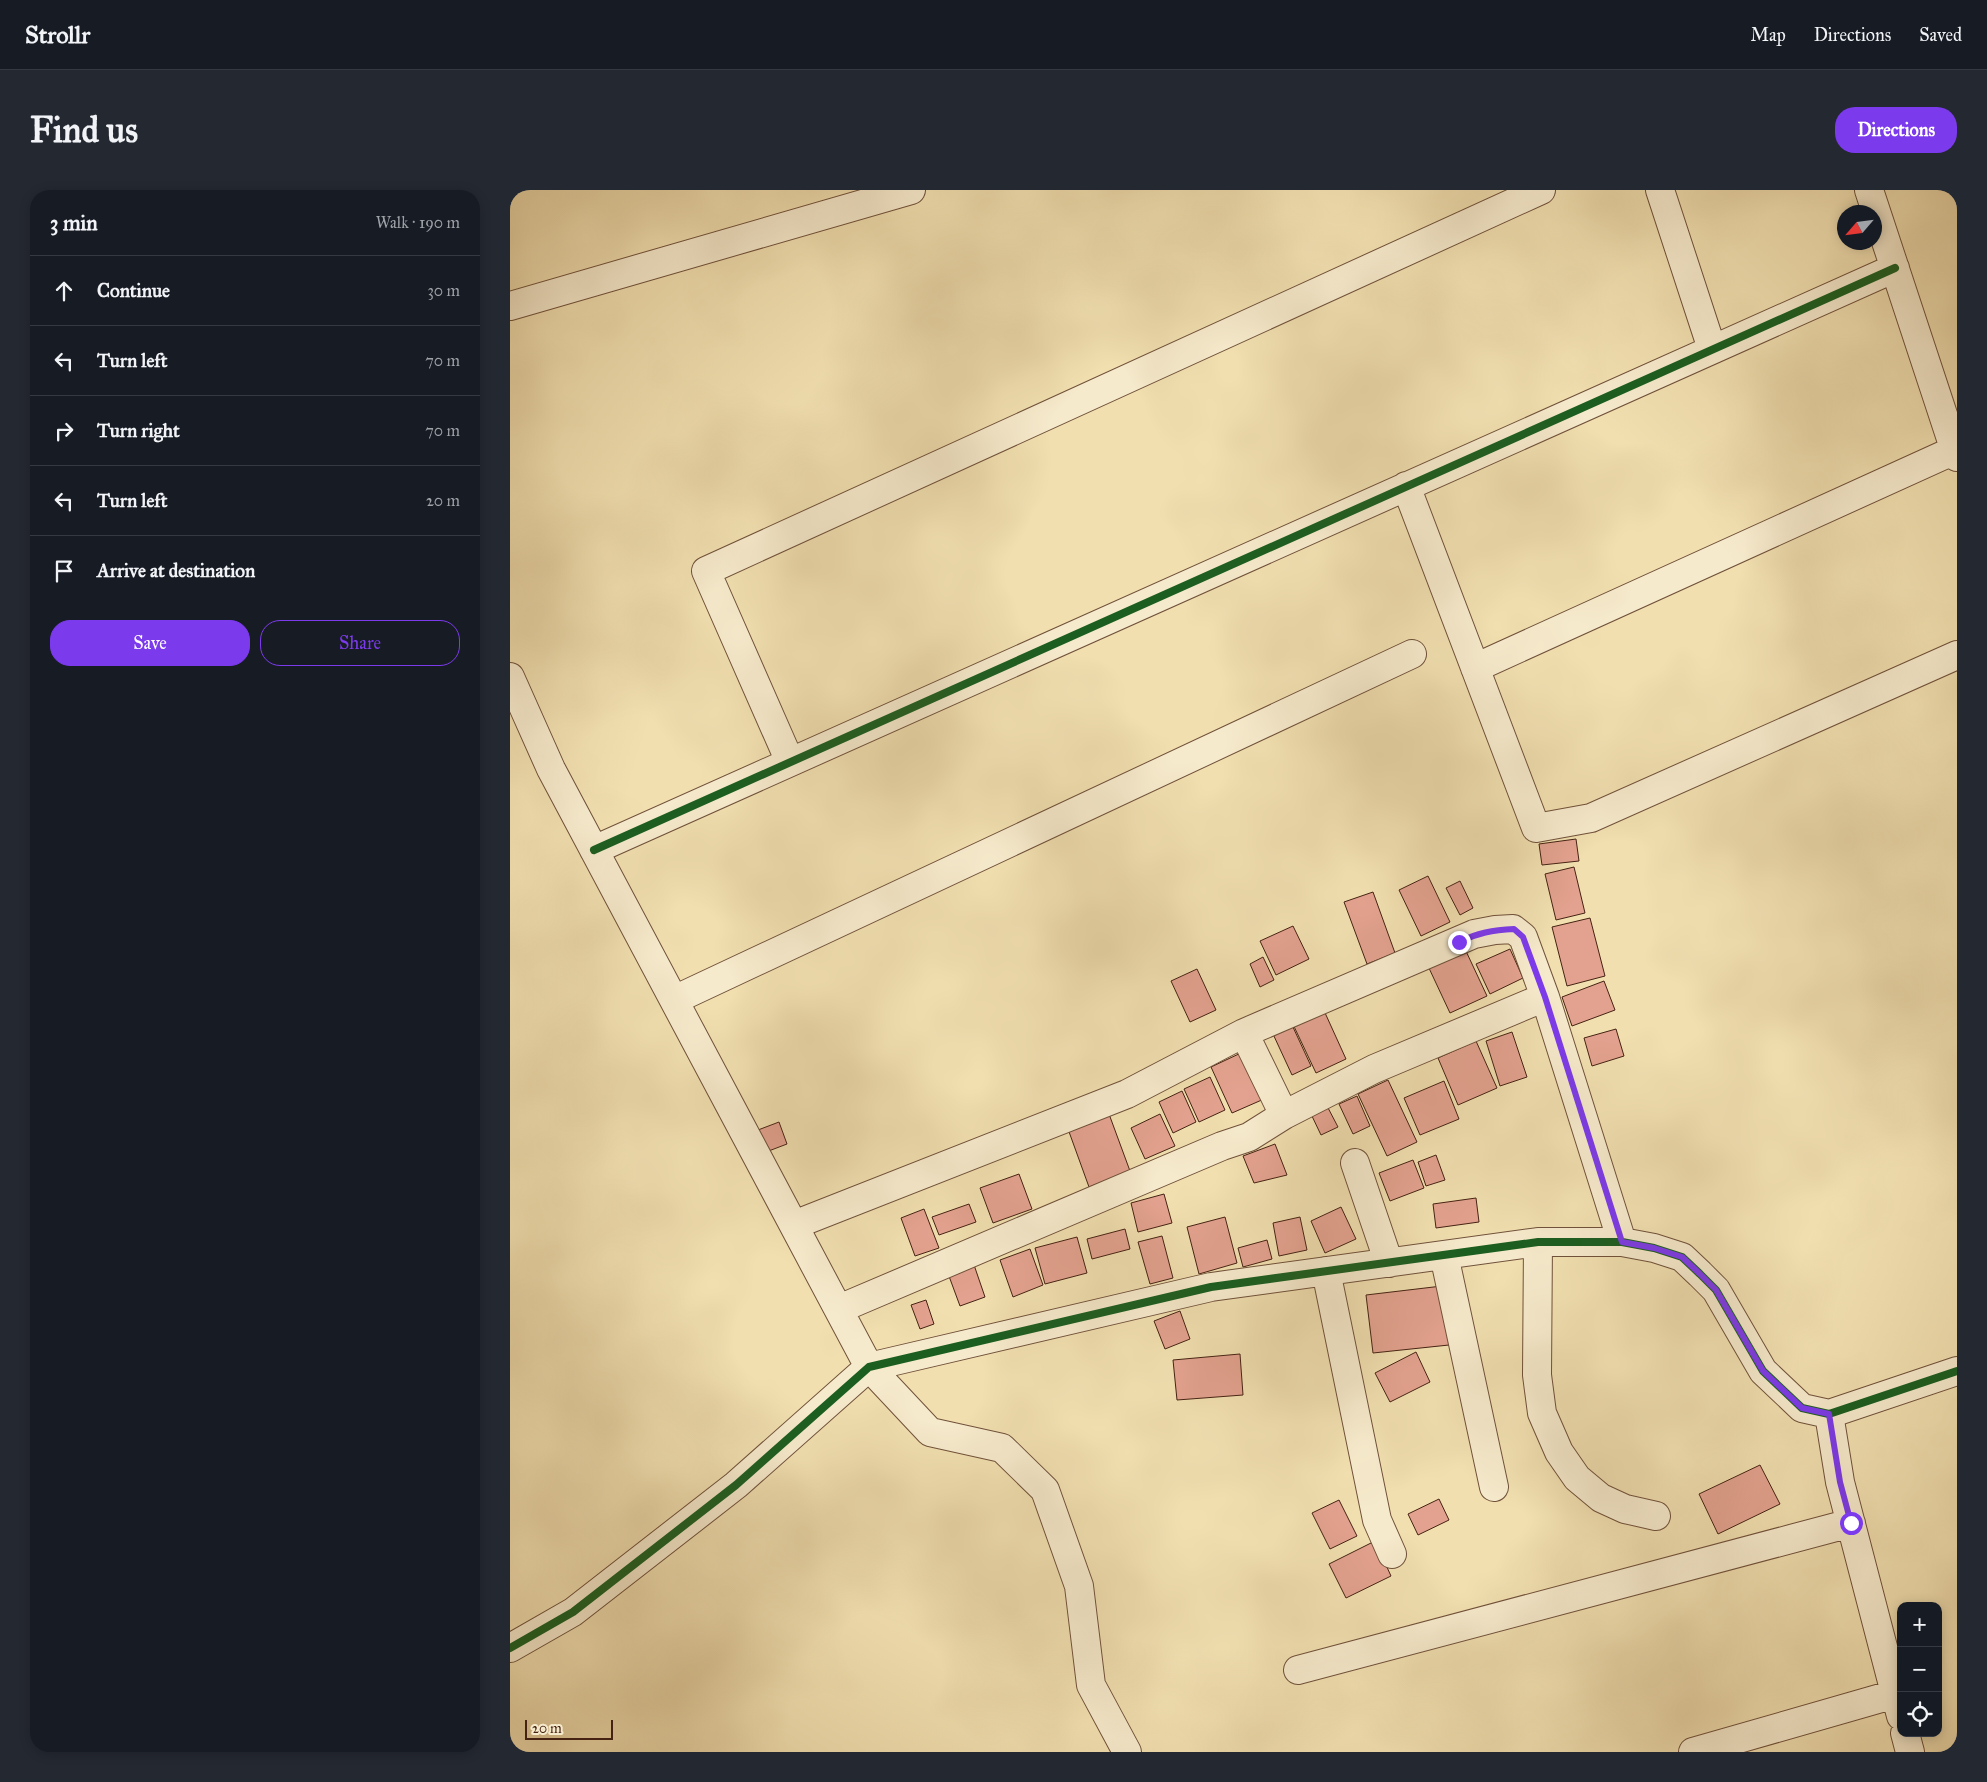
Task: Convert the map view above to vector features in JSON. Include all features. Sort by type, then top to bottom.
[{"type":"street","points":[[510,306],[911,190]]},
{"type":"street","points":[[790,762],[706,571],[1541,190]]},
{"type":"street","points":[[1660,190],[1712,349]]},
{"type":"street","points":[[1475,668],[1956,452],[1869,190]]},
{"type":"street","points":[[594,850],[1895,268]]},
{"type":"street","points":[[1406,486],[1536,828],[1591,818],[1957,655]]},
{"type":"street","points":[[674,1000],[1412,654]]},
{"type":"street","points":[[510,678],[551,769],[869,1367],[930,1432],[1002,1448],[1044,1490],[1079,1586],[1091,1685],[1127,1752]]},
{"type":"street","points":[[794,1225],[1127,1094],[1244,1033],[1474,934],[1514,929],[1523,937],[1545,997],[1622,1242]]},
{"type":"street","points":[[838,1309],[1222,1146],[1249,1137],[1284,1115],[1374,1069],[1545,997]]},
{"type":"street","points":[[1244,1033],[1284,1115]]},
{"type":"street","points":[[1355,1163],[1389,1262]]},
{"type":"street","points":[[1538,1242],[1537,1375],[1542,1412],[1559,1452],[1578,1478],[1601,1498],[1625,1509],[1656,1516]]},
{"type":"street","points":[[510,1648],[573,1612],[736,1486],[869,1367],[1212,1287],[1538,1242],[1622,1242],[1654,1248],[1682,1257],[1716,1290],[1763,1371],[1802,1408],[1829,1414],[1957,1371]]},
{"type":"street","points":[[1444,1255],[1494,1487]]},
{"type":"street","points":[[1326,1271],[1378,1520],[1392,1554]]},
{"type":"street","points":[[1829,1414],[1840,1482],[1897,1701]]},
{"type":"street","points":[[1298,1670],[1851,1523]]},
{"type":"street","points":[[1693,1752],[1897,1705]]},
{"type":"street","points":[[1906,1737],[1910,1752]]},
{"type":"building","points":[[1576,839],[1579,861],[1542,865],[1539,844]]},
{"type":"building","points":[[1574,867],[1585,913],[1556,920],[1545,874]]},
{"type":"building","points":[[1428,876],[1450,922],[1421,936],[1399,890]]},
{"type":"building","points":[[1460,881],[1473,908],[1460,915],[1446,888]]},
{"type":"building","points":[[1373,892],[1395,953],[1367,964],[1344,902]]},
{"type":"building","points":[[1590,918],[1605,976],[1567,986],[1552,927]]},
{"type":"building","points":[[1293,926],[1309,959],[1276,975],[1260,941]]},
{"type":"building","points":[[1465,949],[1487,996],[1450,1013],[1428,966]]},
{"type":"building","points":[[1510,949],[1523,978],[1490,994],[1476,964]]},
{"type":"building","points":[[1263,957],[1274,980],[1260,987],[1250,964]]},
{"type":"building","points":[[1197,969],[1216,1010],[1190,1022],[1171,981]]},
{"type":"building","points":[[1604,981],[1615,1010],[1572,1026],[1562,997]]},
{"type":"building","points":[[1321,1004],[1346,1059],[1316,1073],[1290,1018]]},
{"type":"building","points":[[1292,1025],[1311,1066],[1292,1075],[1273,1034]]},
{"type":"building","points":[[1616,1029],[1624,1056],[1592,1066],[1584,1038]]},
{"type":"building","points":[[1512,1032],[1527,1077],[1500,1086],[1486,1041]]},
{"type":"building","points":[[1476,1041],[1497,1088],[1458,1105],[1438,1058]]},
{"type":"building","points":[[1243,1052],[1264,1099],[1232,1113],[1211,1067]]},
{"type":"building","points":[[1210,1077],[1225,1110],[1199,1122],[1184,1089]]},
{"type":"building","points":[[1388,1080],[1417,1142],[1387,1156],[1358,1094]]},
{"type":"building","points":[[1444,1081],[1459,1119],[1420,1135],[1404,1098]]},
{"type":"building","points":[[1182,1091],[1196,1122],[1173,1133],[1159,1102]]},
{"type":"building","points":[[1357,1096],[1370,1126],[1353,1134],[1339,1104]]},
{"type":"building","points":[[1326,1104],[1338,1127],[1321,1135],[1311,1114]]},
{"type":"building","points":[[1109,1114],[1130,1171],[1089,1187],[1068,1129]]},
{"type":"building","points":[[1160,1114],[1175,1146],[1145,1159],[1131,1128]]},
{"type":"building","points":[[779,1122],[787,1144],[766,1152],[758,1130]]},
{"type":"building","points":[[1275,1144],[1287,1175],[1254,1183],[1243,1156]]},
{"type":"building","points":[[1436,1155],[1445,1180],[1426,1186],[1418,1162]]},
{"type":"building","points":[[1413,1160],[1424,1188],[1390,1201],[1379,1173]]},
{"type":"building","points":[[1019,1174],[1032,1209],[993,1223],[980,1188]]},
{"type":"building","points":[[1164,1194],[1172,1223],[1138,1232],[1131,1203]]},
{"type":"building","points":[[1476,1198],[1479,1222],[1436,1228],[1433,1204]]},
{"type":"building","points":[[969,1204],[976,1222],[939,1235],[932,1217]]},
{"type":"building","points":[[1341,1207],[1356,1239],[1325,1253],[1311,1221]]},
{"type":"building","points":[[924,1209],[939,1248],[915,1256],[901,1218]]},
{"type":"building","points":[[1225,1217],[1237,1263],[1199,1274],[1187,1227]]},
{"type":"building","points":[[1300,1217],[1307,1250],[1279,1256],[1273,1223]]},
{"type":"building","points":[[1125,1229],[1130,1249],[1092,1259],[1087,1239]]},
{"type":"building","points":[[1162,1236],[1173,1278],[1150,1284],[1138,1242]]},
{"type":"building","points":[[1077,1237],[1087,1273],[1045,1284],[1035,1248]]},
{"type":"building","points":[[1267,1240],[1272,1259],[1243,1267],[1238,1248]]},
{"type":"building","points":[[1030,1249],[1043,1285],[1013,1297],[1000,1260]]},
{"type":"building","points":[[972,1259],[985,1297],[960,1306],[946,1268]]},
{"type":"building","points":[[1442,1286],[1449,1345],[1373,1353],[1366,1295]]},
{"type":"building","points":[[926,1300],[934,1324],[920,1329],[911,1305]]},
{"type":"building","points":[[1180,1311],[1190,1339],[1165,1349],[1154,1321]]},
{"type":"building","points":[[1416,1352],[1430,1382],[1390,1402],[1375,1373]]},
{"type":"building","points":[[1240,1354],[1243,1395],[1177,1400],[1173,1360]]},
{"type":"building","points":[[1760,1465],[1780,1504],[1718,1534],[1699,1494]]},
{"type":"building","points":[[1439,1499],[1449,1520],[1418,1535],[1408,1514]]},
{"type":"building","points":[[1339,1500],[1357,1536],[1330,1549],[1312,1513]]},
{"type":"building","points":[[1375,1541],[1391,1576],[1346,1598],[1329,1564]]},
{"type":"cycle path","points":[[594,850],[1895,268]]},
{"type":"cycle path","points":[[510,1648],[573,1612],[736,1485],[869,1367],[1211,1287],[1538,1242],[1622,1242],[1654,1248],[1682,1257],[1716,1290],[1763,1371],[1802,1408],[1829,1414],[1957,1371]]},
{"type":"route","points":[[1459,942],[1474,934],[1495,930],[1514,929],[1523,937],[1545,997],[1622,1242],[1654,1248],[1682,1257],[1716,1290],[1763,1371],[1802,1408],[1829,1414],[1840,1482],[1851,1523]]}]
